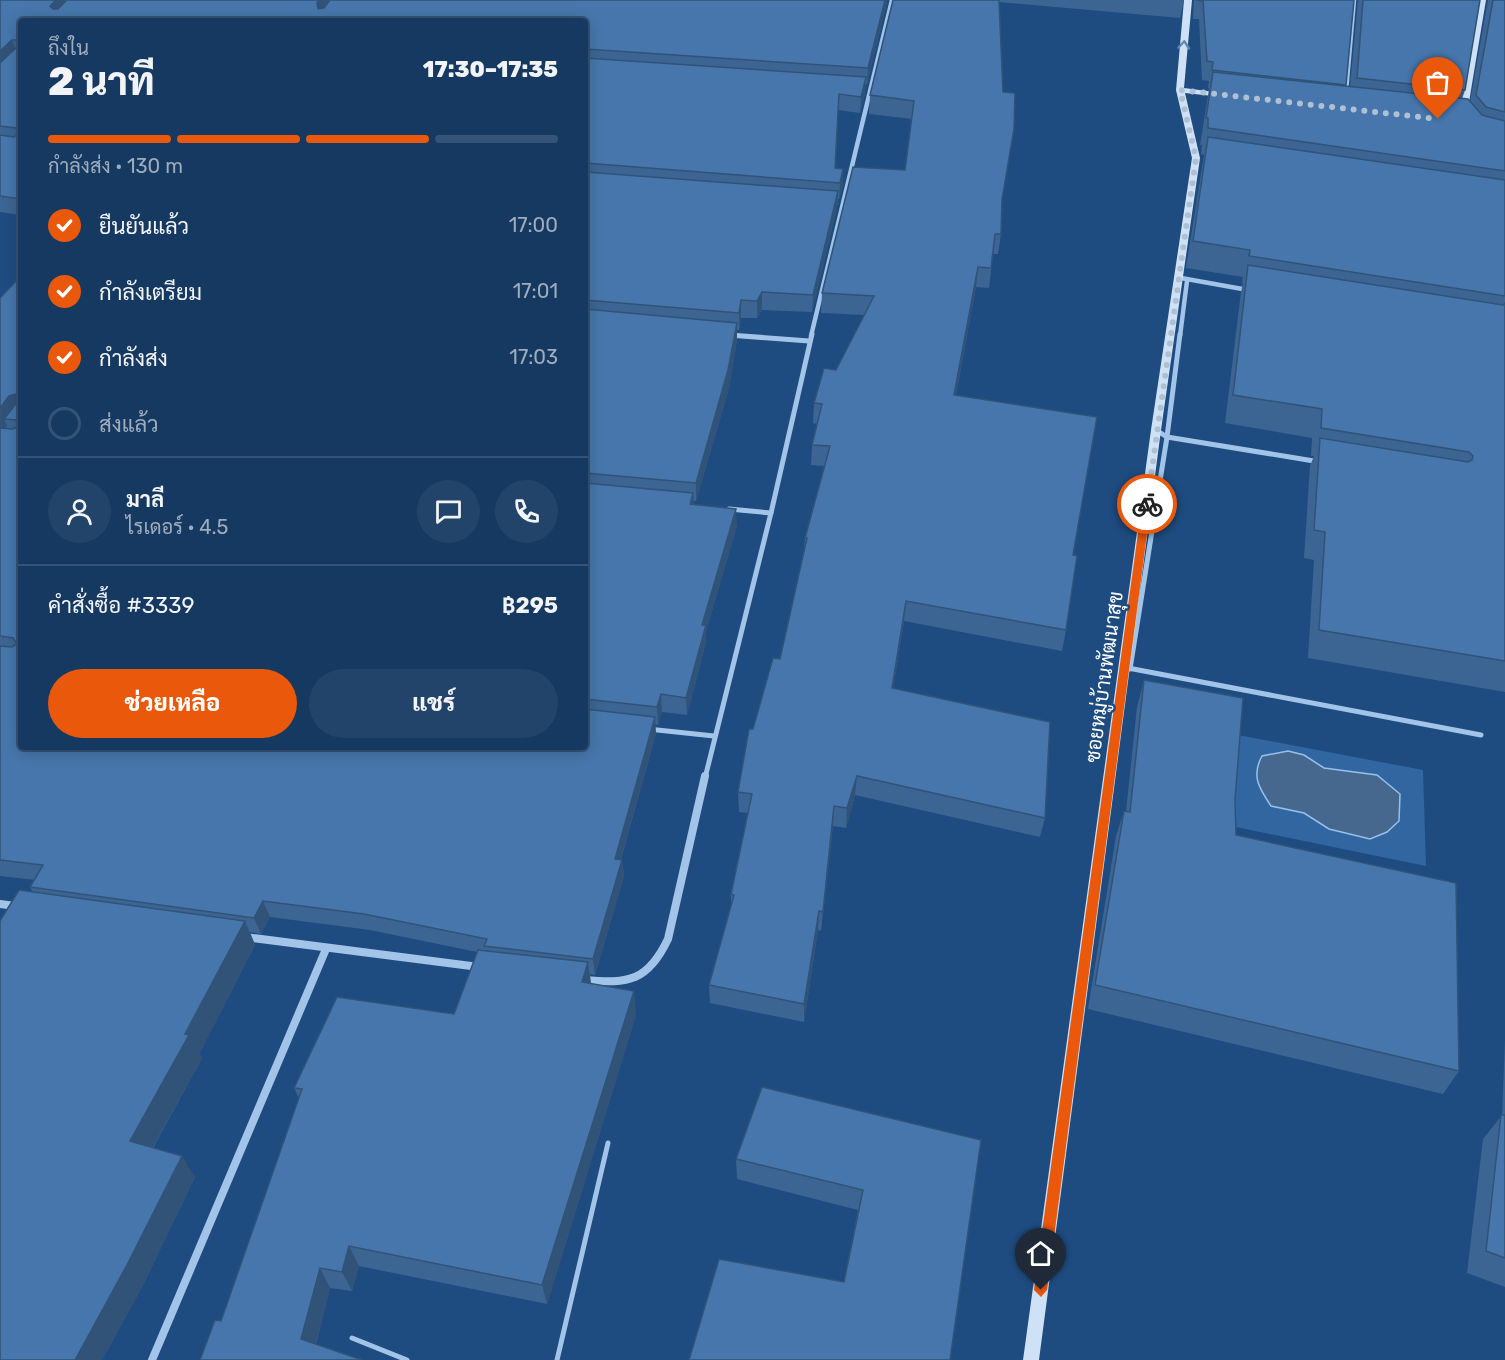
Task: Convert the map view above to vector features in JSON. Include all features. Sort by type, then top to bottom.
[{"type":"street","points":[[580,979],[614,983],[642,976],[660,961],[668,939],[714,736],[771,513],[809,341],[892,0]]},
{"type":"street","name":"ซอยหมู่บ้านพัฒนาสุข","points":[[1031,1360],[1202,159],[1180,90],[1188,0]]},
{"type":"street","points":[[1345,98],[1354,0]]},
{"type":"street","points":[[1461,122],[1482,0]]},
{"type":"street","points":[[860,88],[871,89]]},
{"type":"street","points":[[1180,90],[1227,95]]},
{"type":"street","points":[[1184,279],[1257,292]]},
{"type":"street","points":[[727,334],[809,341]]},
{"type":"street","points":[[1162,433],[1329,464]]},
{"type":"street","points":[[724,508],[771,513]]},
{"type":"street","points":[[1128,668],[1481,735]]},
{"type":"street","points":[[644,728],[714,736]]},
{"type":"street","points":[[0,904],[21,907],[16,916]]},
{"type":"street","points":[[232,935],[326,949],[488,968]]},
{"type":"street","points":[[152,1360],[326,949]]},
{"type":"lane","points":[[557,1360],[608,1143]]},
{"type":"lane","points":[[352,1338],[407,1360]]},
{"type":"shaded area","points":[[1233,734],[1423,770],[1426,866],[1226,825]]},
{"type":"shaded area","points":[[1288,751],[1304,755],[1324,768],[1377,775],[1400,794],[1399,821],[1387,832],[1370,839],[1329,829],[1304,813],[1271,806],[1258,782],[1259,763],[1262,756]]},
{"type":"building","points":[[0,0],[56,0],[50,6],[58,9],[67,0],[319,0],[318,9],[324,8],[330,0],[885,0],[868,68],[588,49],[588,18],[18,18],[18,40],[12,40],[0,51]]},
{"type":"building","points":[[893,0],[999,0],[1003,92],[1015,93],[1014,129],[1002,199],[1001,234],[995,234],[991,268],[978,267],[954,395],[1097,417],[1073,555],[1077,556],[1066,630],[906,601],[892,688],[1050,722],[1045,818],[857,776],[847,808],[834,806],[823,912],[819,911],[804,1004],[709,985],[734,895],[731,894],[752,794],[738,792],[749,729],[753,729],[773,658],[780,659],[807,538],[805,538],[830,446],[812,445],[822,404],[814,403],[824,368],[836,370],[874,296],[822,293],[853,167],[905,170],[914,101],[870,95]]},
{"type":"building","points":[[1196,0],[1354,0],[1346,85],[1212,70],[1213,62],[1207,61],[1203,1]]},
{"type":"building","points":[[1363,0],[1480,0],[1465,90],[1357,78]]},
{"type":"building","points":[[1493,0],[1505,0],[1505,112],[1486,107],[1476,95]]},
{"type":"building","points":[[18,46],[18,131],[16,128],[0,126],[0,63]]},
{"type":"building","points":[[588,58],[866,77],[861,97],[839,94],[835,168],[843,169],[840,183],[588,163]]},
{"type":"building","points":[[1213,72],[1468,99],[1482,115],[1505,121],[1505,171],[1208,128],[1208,118],[1206,118]]},
{"type":"building","points":[[18,134],[18,199],[0,196],[0,135],[14,137]]},
{"type":"building","points":[[1208,137],[1505,180],[1505,296],[1249,256],[1250,250],[1193,241]]},
{"type":"building","points":[[588,172],[838,191],[813,295],[762,292],[757,301],[741,300],[739,313],[588,300]]},
{"type":"building","points":[[1248,265],[1503,305],[1505,303],[1505,661],[1319,630],[1325,532],[1314,530],[1320,438],[1468,462],[1473,456],[1469,452],[1321,428],[1322,409],[1233,395]]},
{"type":"building","points":[[18,279],[18,401],[16,394],[9,396],[0,408],[0,298]]},
{"type":"building","points":[[588,309],[737,323],[728,370],[696,483],[588,473]]},
{"type":"building","points":[[18,401],[18,750],[588,750],[588,709],[655,717],[615,859],[622,860],[593,959],[484,946],[487,939],[364,914],[263,901],[254,918],[30,887],[43,865],[0,860],[0,646],[12,647],[17,644],[13,638],[0,636],[0,428],[17,427],[16,420],[4,419]]},
{"type":"building","points":[[588,483],[693,493],[690,504],[736,509],[702,625],[706,625],[686,698],[661,694],[657,707],[588,699]]},
{"type":"building","points":[[1144,680],[1243,698],[1235,800],[1236,835],[1456,883],[1459,1071],[1095,985],[1124,811],[1130,812]]},
{"type":"building","points":[[19,890],[245,921],[185,1034],[189,1035],[130,1141],[182,1156],[127,1265],[75,1360],[0,1360],[0,921]]},
{"type":"building","points":[[478,950],[588,962],[582,982],[634,991],[542,1285],[349,1246],[342,1272],[320,1268],[301,1339],[362,1360],[200,1360],[215,1320],[221,1321],[302,1089],[294,1088],[337,997],[454,1014]]},
{"type":"building","points":[[762,1087],[981,1140],[950,1360],[689,1360],[719,1259],[844,1282],[863,1190],[736,1159]]},
{"type":"building","points":[[1501,1115],[1505,1115],[1505,1258],[1486,1251]]},
{"type":"way so far","points":[[1147,504],[1156,430],[1181,278],[1196,158],[1180,90],[1438,119]]},
{"type":"route","points":[[1041,1290],[1147,504]]}]
